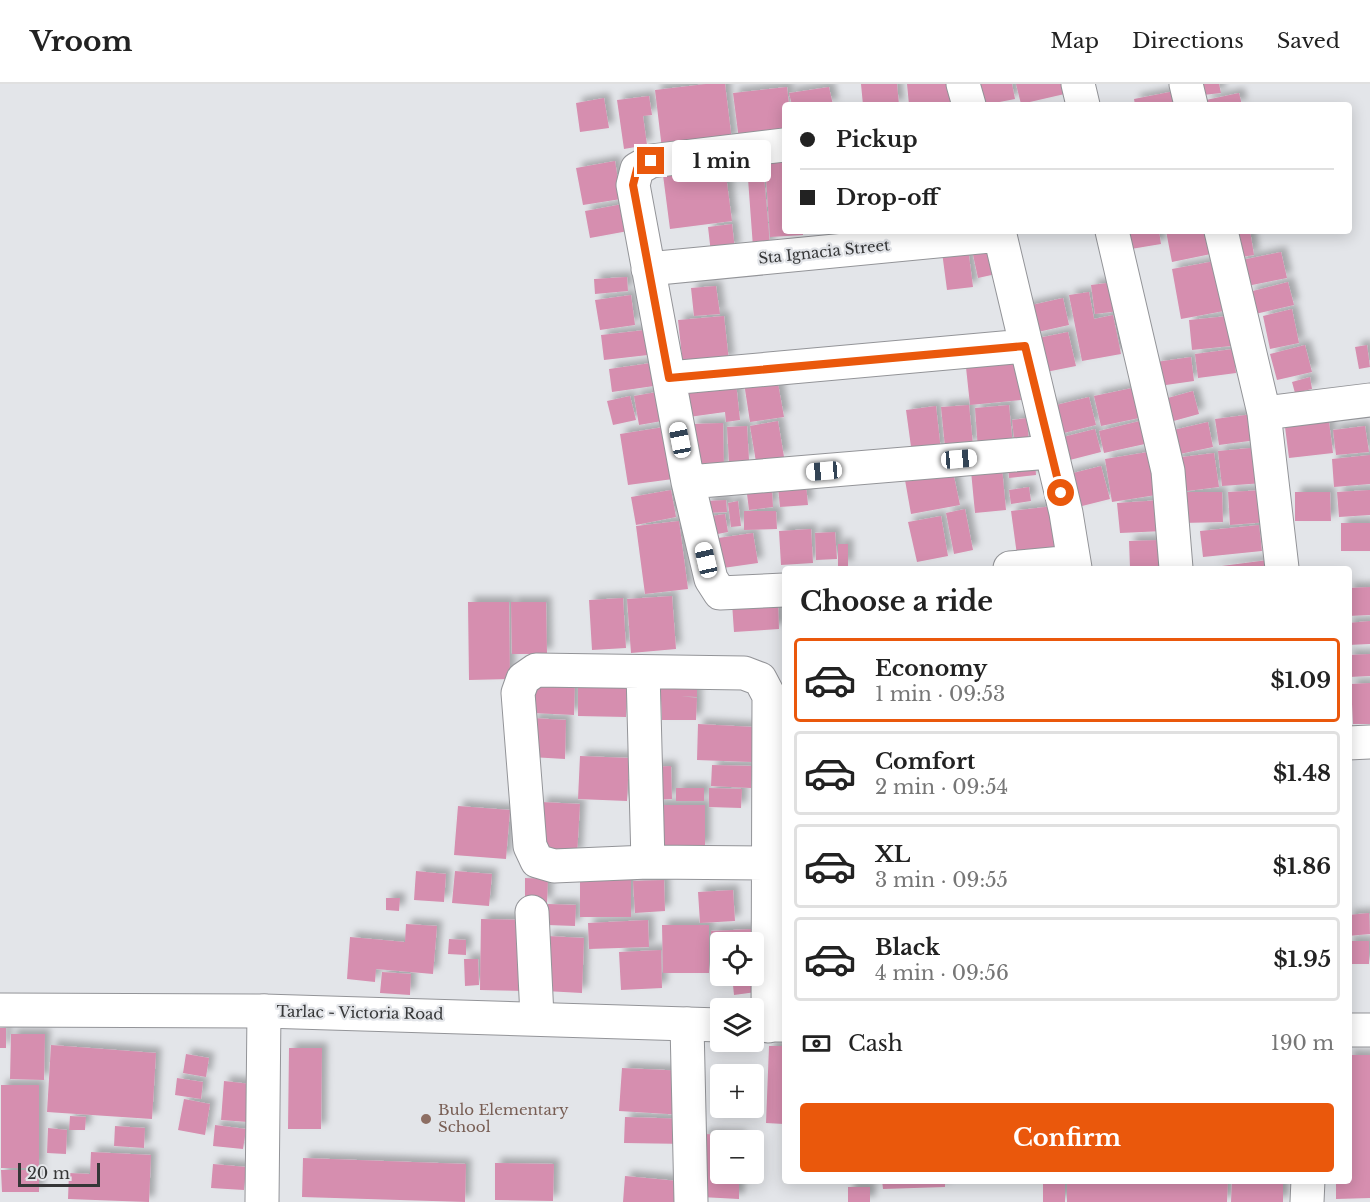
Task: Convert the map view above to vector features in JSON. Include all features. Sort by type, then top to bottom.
[{"type":"street","points":[[963,84],[968,102]]},
{"type":"street","points":[[1078,84],[1082,102]]},
{"type":"street","points":[[1186,84],[1190,102]]},
{"type":"street","points":[[782,145],[651,161],[637,169],[633,185],[688,482],[711,579],[720,593],[782,590]]},
{"type":"street","name":"Sta Ignacia Street","points":[[648,270],[990,234]]},
{"type":"street","points":[[999,234],[1066,513],[1074,565],[1053,566]]},
{"type":"street","points":[[1113,234],[1168,471],[1176,566]]},
{"type":"street","points":[[1222,234],[1264,413],[1282,566]]},
{"type":"street","points":[[669,378],[1025,346]]},
{"type":"street","points":[[1264,413],[1370,400]]},
{"type":"street","points":[[688,482],[1050,452]]},
{"type":"street","points":[[769,1025],[771,863],[769,696],[760,679],[744,673],[536,670],[523,679],[518,693],[530,846],[537,861],[554,866],[648,862],[771,863]]},
{"type":"street","points":[[643,672],[648,862]]},
{"type":"street","points":[[1352,743],[1370,742]]},
{"type":"street","points":[[532,912],[537,1017]]},
{"type":"street","name":"Tarlac - Victoria Road","points":[[0,1010],[264,1011],[537,1017],[710,1025]]},
{"type":"street","points":[[262,1202],[264,1011]]},
{"type":"street","points":[[687,1024],[691,1202]]},
{"type":"street","points":[[1352,1030],[1370,1030]]},
{"type":"street","points":[[1307,1202],[1308,1184]]},
{"type":"building","points":[[725,84],[732,141],[662,149],[655,90]]},
{"type":"building","points":[[861,84],[897,84],[899,102],[863,102]]},
{"type":"building","points":[[907,84],[949,84],[951,102],[909,102]]},
{"type":"building","points":[[979,84],[1012,84],[1015,99],[983,102]]},
{"type":"building","points":[[1016,84],[1066,84],[1069,93],[1030,102],[1020,102]]},
{"type":"building","points":[[1200,84],[1219,84],[1221,93],[1203,95]]},
{"type":"building","points":[[787,87],[789,102],[782,102],[782,134],[739,140],[733,93]]},
{"type":"building","points":[[829,87],[832,102],[791,102],[789,93]]},
{"type":"building","points":[[1180,90],[1182,102],[1134,102],[1134,99]]},
{"type":"building","points":[[1239,93],[1241,102],[1206,102],[1206,100]]},
{"type":"building","points":[[649,96],[652,115],[643,116],[647,145],[624,149],[617,100]]},
{"type":"building","points":[[604,98],[609,128],[580,132],[576,103]]},
{"type":"building","points":[[615,161],[621,199],[583,205],[576,168]]},
{"type":"building","points":[[782,161],[782,234],[803,235],[770,237],[765,163]]},
{"type":"building","points":[[763,164],[770,246],[753,247],[747,165]]},
{"type":"building","points":[[725,168],[732,221],[670,229],[663,175]]},
{"type":"building","points":[[623,204],[628,231],[590,238],[585,211]]},
{"type":"building","points":[[732,224],[735,250],[711,253],[708,227]]},
{"type":"building","points":[[1128,234],[1159,234],[1161,244],[1131,249]]},
{"type":"building","points":[[1167,234],[1207,234],[1211,254],[1172,262]]},
{"type":"building","points":[[1237,234],[1250,234],[1254,255],[1242,257]]},
{"type":"building","points":[[990,246],[996,274],[978,278],[972,250]]},
{"type":"building","points":[[968,248],[973,287],[947,290],[942,252]]},
{"type":"building","points":[[1281,252],[1287,278],[1242,287],[1237,261]]},
{"type":"building","points":[[1215,261],[1224,311],[1181,319],[1172,269]]},
{"type":"building","points":[[627,277],[628,291],[595,294],[594,279]]},
{"type":"building","points":[[1115,282],[1119,311],[1095,314],[1091,285]]},
{"type":"building","points":[[1288,282],[1294,305],[1255,314],[1249,292]]},
{"type":"building","points":[[716,286],[720,314],[694,316],[691,288]]},
{"type":"building","points":[[1089,292],[1094,319],[1113,315],[1121,354],[1082,361],[1069,295]]},
{"type":"building","points":[[631,295],[635,325],[600,330],[595,300]]},
{"type":"building","points":[[1063,298],[1069,325],[1029,334],[1023,307]]},
{"type":"building","points":[[1292,309],[1299,343],[1270,349],[1263,316]]},
{"type":"building","points":[[724,316],[729,361],[683,366],[678,320]]},
{"type":"building","points":[[1228,316],[1231,346],[1192,350],[1189,320]]},
{"type":"building","points":[[645,330],[648,355],[604,360],[601,335]]},
{"type":"building","points":[[1068,332],[1076,366],[1041,373],[1033,339]]},
{"type":"building","points":[[1305,345],[1312,372],[1277,380],[1270,354]]},
{"type":"building","points":[[1367,345],[1370,367],[1359,369],[1355,347]]},
{"type":"building","points":[[1233,349],[1236,373],[1198,378],[1195,354]]},
{"type":"building","points":[[1016,353],[1021,400],[970,405],[965,358]]},
{"type":"building","points":[[1191,357],[1194,381],[1159,386],[1156,362]]},
{"type":"building","points":[[651,363],[654,386],[612,392],[609,369]]},
{"type":"building","points":[[1310,377],[1312,389],[1295,393],[1292,382]]},
{"type":"building","points":[[777,378],[784,417],[750,422],[744,383]]},
{"type":"building","points":[[736,383],[740,420],[726,422],[725,412],[689,417],[686,388]]},
{"type":"building","points":[[1137,387],[1144,417],[1101,426],[1094,396]]},
{"type":"building","points":[[1193,391],[1199,414],[1170,422],[1164,399]]},
{"type":"building","points":[[657,392],[662,421],[639,425],[634,396]]},
{"type":"building","points":[[630,396],[636,420],[613,425],[607,401]]},
{"type":"building","points":[[1089,397],[1096,425],[1056,435],[1048,407]]},
{"type":"building","points":[[969,405],[973,445],[945,447],[941,407]]},
{"type":"building","points":[[1009,405],[1013,447],[978,450],[975,408]]},
{"type":"building","points":[[936,406],[941,451],[912,454],[906,410]]},
{"type":"building","points":[[1253,414],[1257,440],[1219,445],[1215,419]]},
{"type":"building","points":[[1027,418],[1029,445],[1015,446],[1012,420]]},
{"type":"building","points":[[1148,419],[1154,442],[1104,453],[1099,431]]},
{"type":"building","points":[[778,421],[784,457],[756,462],[750,426]]},
{"type":"building","points":[[1208,422],[1213,447],[1175,455],[1169,431]]},
{"type":"building","points":[[1329,422],[1333,453],[1289,458],[1285,427]]},
{"type":"building","points":[[723,423],[724,469],[694,470],[692,424]]},
{"type":"building","points":[[747,426],[749,460],[729,462],[727,427]]},
{"type":"building","points":[[1365,426],[1369,452],[1336,455],[1333,430]]},
{"type":"building","points":[[664,427],[673,479],[628,485],[620,434]]},
{"type":"building","points":[[1095,429],[1101,452],[1062,462],[1055,439]]},
{"type":"building","points":[[1261,447],[1264,483],[1222,486],[1218,451]]},
{"type":"building","points":[[1148,452],[1156,495],[1112,502],[1105,459]]},
{"type":"building","points":[[1214,453],[1219,487],[1179,492],[1174,458]]},
{"type":"building","points":[[1370,455],[1370,484],[1334,487],[1332,459]]},
{"type":"building","points":[[1035,462],[1036,475],[1009,478],[1008,465]]},
{"type":"building","points":[[1101,466],[1110,499],[1074,508],[1065,475]]},
{"type":"building","points":[[1002,468],[1006,510],[975,513],[971,471]]},
{"type":"building","points":[[953,472],[960,505],[911,514],[905,480]]},
{"type":"building","points":[[806,485],[808,505],[780,507],[778,487]]},
{"type":"building","points":[[1029,487],[1031,501],[1011,504],[1009,490]]},
{"type":"building","points":[[671,490],[676,517],[636,525],[631,497]]},
{"type":"building","points":[[1266,490],[1268,522],[1230,525],[1228,492]]},
{"type":"building","points":[[1370,490],[1370,515],[1339,517],[1337,492]]},
{"type":"building","points":[[772,491],[773,507],[749,510],[747,494]]},
{"type":"building","points":[[1181,492],[1222,492],[1223,522],[1182,523]]},
{"type":"building","points":[[1295,492],[1330,492],[1331,521],[1295,521]]},
{"type":"building","points":[[726,500],[727,512],[707,513],[706,501]]},
{"type":"building","points":[[1162,500],[1164,531],[1120,533],[1117,503]]},
{"type":"building","points":[[738,501],[741,526],[731,527],[728,503]]},
{"type":"building","points":[[1054,506],[1059,550],[1017,555],[1011,511]]},
{"type":"building","points":[[965,509],[973,550],[954,554],[946,513]]},
{"type":"building","points":[[744,511],[776,511],[777,529],[744,530]]},
{"type":"building","points":[[725,514],[728,532],[707,536],[704,517]]},
{"type":"building","points":[[941,516],[948,556],[917,562],[908,522]]},
{"type":"building","points":[[679,521],[688,589],[645,594],[636,526]]},
{"type":"building","points":[[1341,523],[1370,523],[1370,551],[1341,551]]},
{"type":"building","points":[[1259,525],[1262,551],[1203,557],[1200,531]]},
{"type":"building","points":[[811,529],[813,563],[781,565],[779,531]]},
{"type":"building","points":[[835,532],[837,559],[816,560],[815,533]]},
{"type":"building","points":[[753,533],[758,563],[723,568],[718,538]]},
{"type":"building","points":[[1160,540],[1162,566],[1130,566],[1129,541]]},
{"type":"building","points":[[838,544],[848,544],[848,566],[838,566]]},
{"type":"building","points":[[1268,560],[1269,566],[1222,566]]},
{"type":"building","points":[[1370,587],[1370,615],[1352,616],[1352,588]]},
{"type":"building","points":[[672,596],[676,649],[631,653],[627,599]]},
{"type":"building","points":[[623,598],[626,648],[592,650],[589,600]]},
{"type":"building","points":[[778,601],[779,629],[734,632],[732,603]]},
{"type":"building","points":[[468,602],[509,602],[510,679],[469,680]]},
{"type":"building","points":[[511,602],[546,602],[547,654],[512,654]]},
{"type":"building","points":[[1370,621],[1370,644],[1352,645],[1352,623]]},
{"type":"building","points":[[1370,654],[1370,676],[1352,677],[1352,655]]},
{"type":"building","points":[[532,679],[575,680],[574,715],[532,713]]},
{"type":"building","points":[[578,679],[627,679],[626,717],[578,716]]},
{"type":"building","points":[[660,679],[697,680],[697,697],[681,696],[697,698],[696,720],[662,720]]},
{"type":"building","points":[[1370,683],[1370,724],[1353,724],[1352,684]]},
{"type":"building","points":[[532,718],[566,720],[565,759],[531,757]]},
{"type":"building","points":[[698,724],[753,727],[752,762],[697,760]]},
{"type":"building","points":[[580,756],[629,758],[627,801],[578,799]]},
{"type":"building","points":[[712,765],[752,766],[751,788],[711,786]]},
{"type":"building","points":[[671,766],[672,799],[653,800],[652,767]]},
{"type":"building","points":[[676,788],[704,788],[704,801],[676,801]]},
{"type":"building","points":[[709,788],[742,789],[741,808],[709,807]]},
{"type":"building","points":[[541,802],[580,804],[577,855],[538,852]]},
{"type":"building","points":[[654,805],[705,805],[705,848],[653,848]]},
{"type":"building","points":[[458,806],[510,810],[506,859],[454,855]]},
{"type":"building","points":[[416,871],[446,874],[444,902],[414,900]]},
{"type":"building","points":[[455,871],[492,874],[489,906],[452,903]]},
{"type":"building","points":[[631,873],[631,917],[580,917],[580,874]]},
{"type":"building","points":[[525,878],[548,879],[547,903],[525,902]]},
{"type":"building","points":[[664,880],[665,911],[635,913],[633,881]]},
{"type":"building","points":[[733,890],[735,921],[700,923],[698,892]]},
{"type":"building","points":[[386,898],[400,898],[399,911],[386,910]]},
{"type":"building","points":[[548,904],[576,905],[575,926],[547,925]]},
{"type":"building","points":[[1369,913],[1370,934],[1352,936],[1352,915]]},
{"type":"building","points":[[481,919],[527,920],[526,991],[480,990]]},
{"type":"building","points":[[648,920],[649,947],[589,949],[588,923]]},
{"type":"building","points":[[406,924],[437,926],[433,974],[376,969],[375,982],[347,979],[350,937],[405,942]]},
{"type":"building","points":[[662,925],[709,925],[709,973],[663,973]]},
{"type":"building","points":[[755,929],[755,932],[711,931]]},
{"type":"building","points":[[547,936],[584,938],[582,993],[545,991]]},
{"type":"building","points":[[449,939],[466,940],[466,955],[448,954]]},
{"type":"building","points":[[1352,941],[1369,941],[1369,964],[1352,964]]},
{"type":"building","points":[[661,950],[662,988],[621,990],[619,952]]},
{"type":"building","points":[[464,959],[478,959],[479,985],[465,986]]},
{"type":"building","points":[[382,972],[411,974],[410,995],[380,993]]},
{"type":"building","points":[[733,986],[756,986],[756,992],[734,995]]},
{"type":"building","points":[[0,1028],[6,1028],[6,1048],[0,1048]]},
{"type":"building","points":[[11,1034],[45,1034],[44,1080],[10,1079]]},
{"type":"building","points":[[51,1045],[156,1053],[152,1119],[47,1112]]},
{"type":"building","points":[[769,1046],[782,1046],[782,1124],[766,1123]]},
{"type":"building","points":[[289,1048],[322,1048],[321,1129],[288,1129]]},
{"type":"building","points":[[186,1054],[209,1058],[206,1077],[183,1073]]},
{"type":"building","points":[[1352,1055],[1370,1055],[1370,1198],[1336,1199],[1336,1184],[1352,1184]]},
{"type":"building","points":[[622,1068],[687,1071],[684,1115],[619,1111]]},
{"type":"building","points":[[177,1078],[203,1082],[201,1099],[175,1095]]},
{"type":"building","points":[[224,1081],[251,1084],[248,1122],[221,1120]]},
{"type":"building","points":[[1,1085],[39,1085],[39,1168],[1,1168]]},
{"type":"building","points":[[184,1099],[210,1104],[205,1135],[178,1130]]},
{"type":"building","points":[[70,1116],[86,1117],[85,1130],[69,1130]]},
{"type":"building","points":[[625,1117],[689,1119],[688,1144],[624,1143]]},
{"type":"building","points":[[215,1125],[246,1129],[243,1149],[213,1146]]},
{"type":"building","points":[[115,1126],[145,1128],[144,1148],[114,1146]]},
{"type":"building","points":[[48,1128],[67,1130],[66,1154],[47,1153]]},
{"type":"building","points":[[703,1134],[710,1134],[710,1184],[739,1184],[739,1199],[701,1197]]},
{"type":"building","points":[[91,1152],[151,1155],[149,1202],[68,1199],[69,1173],[90,1174]]},
{"type":"building","points":[[303,1158],[466,1164],[465,1202],[302,1197]]},
{"type":"building","points":[[495,1163],[554,1164],[553,1201],[495,1200]]},
{"type":"building","points":[[213,1164],[246,1167],[244,1190],[211,1188]]},
{"type":"building","points":[[1,1170],[39,1170],[39,1192],[2,1192]]},
{"type":"building","points":[[625,1176],[678,1181],[676,1202],[623,1202]]},
{"type":"building","points":[[882,1184],[945,1184],[945,1187],[883,1189]]},
{"type":"building","points":[[1043,1184],[1065,1184],[1065,1202],[1043,1202]]},
{"type":"building","points":[[1067,1184],[1228,1184],[1227,1202],[1067,1202]]},
{"type":"building","points":[[1232,1184],[1283,1184],[1283,1202],[1231,1202]]},
{"type":"building","points":[[848,1187],[870,1187],[870,1202],[848,1202]]},
{"type":"place","name":"Bulo Elementary School","points":[[426,1119]]},
{"type":"route","points":[[651,161],[637,169],[633,185],[669,378],[1025,346],[1061,493]]}]
